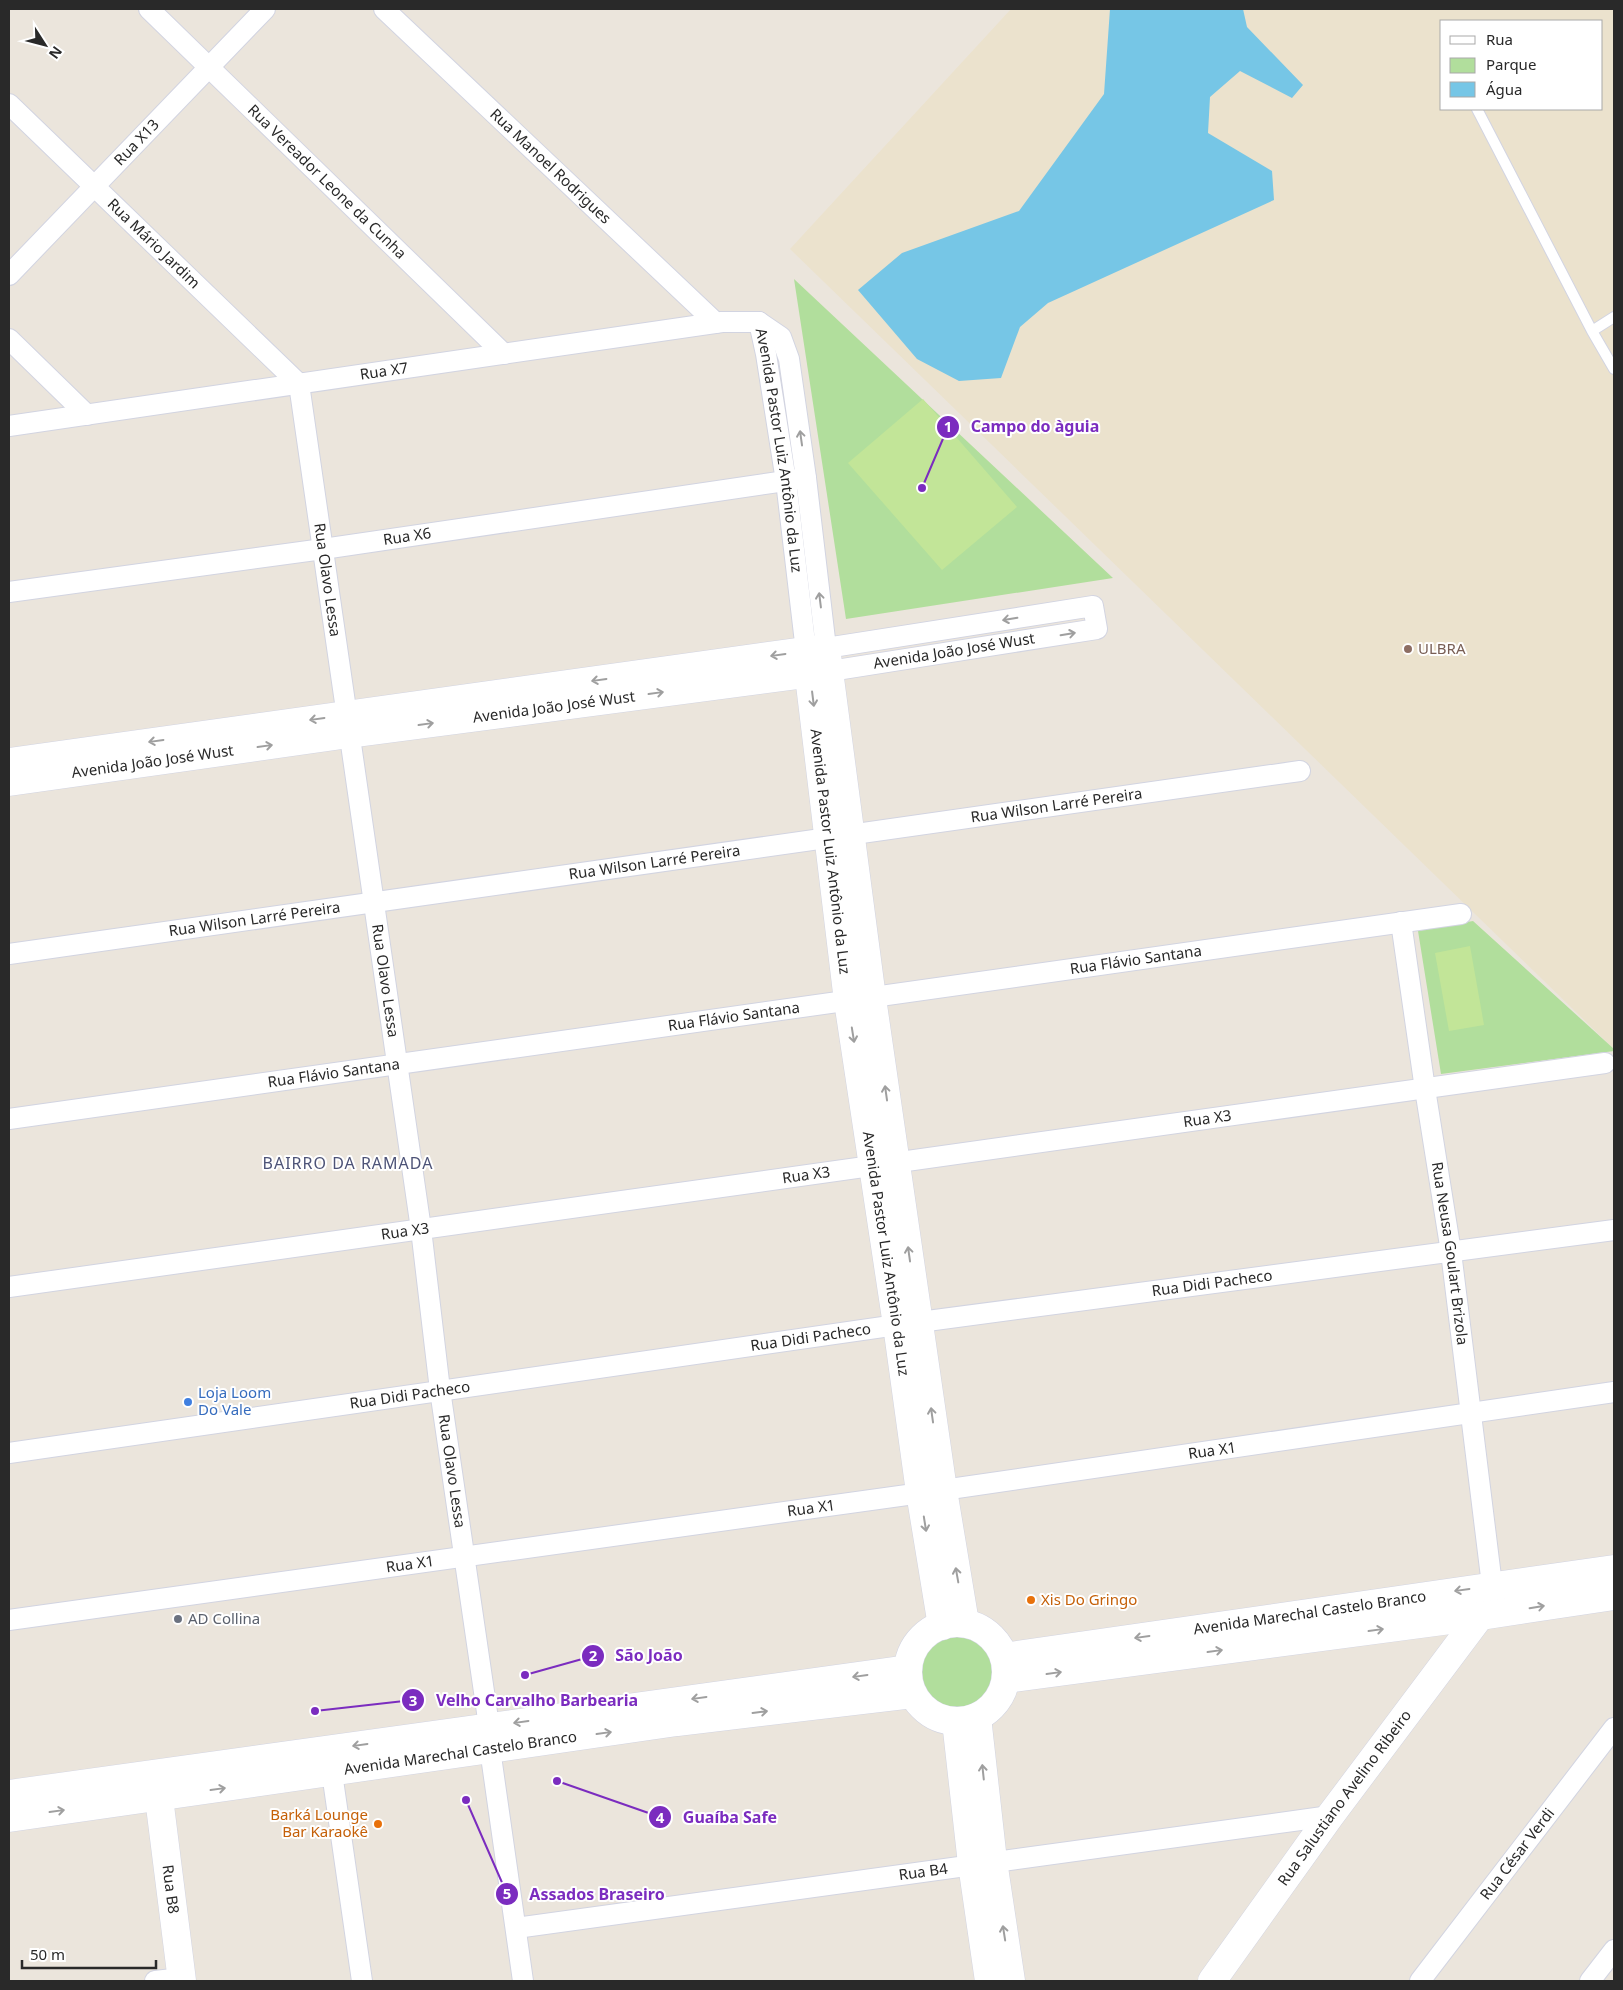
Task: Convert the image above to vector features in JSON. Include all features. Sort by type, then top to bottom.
[{"type":"street","name":"Rua Vereador Leone da Cunha","points":[[149,9],[210,66],[504,354]]},
{"type":"street","name":"Rua X13","points":[[9,275],[265,9]]},
{"type":"street","name":"Rua Manoel Rodrigues","points":[[384,9],[716,323]]},
{"type":"street","name":"Rua Mário Jardim","points":[[9,104],[299,384]]},
{"type":"street","name":"Rua X7","points":[[9,426],[716,323],[759,322]]},
{"type":"street","name":"Avenida Pastor Luiz Antônio da Luz","points":[[759,322],[781,337],[790,359],[806,478],[818,661]]},
{"type":"street","name":"Avenida Pastor Luiz Antônio da Luz","points":[[759,322],[818,661],[860,999],[931,1491],[954,1624]]},
{"type":"street","points":[[9,339],[87,415]]},
{"type":"street","name":"Rua Olavo Lessa","points":[[299,384],[421,1229],[440,1390],[523,1981]]},
{"type":"street","name":"Rua X6","points":[[9,592],[322,549],[806,478]]},
{"type":"street","name":"Avenida João José Wust","points":[[9,762],[347,724],[818,661],[1097,629],[1093,606],[818,661]]},
{"type":"street","name":"Avenida João José Wust","points":[[9,782],[347,724]]},
{"type":"street","name":"Rua Wilson Larré Pereira","points":[[9,954],[1300,771]]},
{"type":"street","name":"Rua Flávio Santana","points":[[9,1119],[1461,914]]},
{"type":"street","name":"Rua Neusa Goulart Brizola","points":[[1401,922],[1424,1089],[1451,1252],[1492,1585]]},
{"type":"street","name":"Rua X3","points":[[9,1287],[1605,1063]]},
{"type":"street","name":"Rua Didi Pacheco","points":[[9,1453],[908,1324],[1614,1230]]},
{"type":"street","name":"Rua X1","points":[[9,1620],[931,1491],[1614,1392]]},
{"type":"street","name":"Avenida Marechal Castelo Branco","points":[[1005,1668],[1492,1585],[1614,1569]]},
{"type":"street","name":"Avenida Marechal Castelo Branco","points":[[1005,1668],[1480,1616],[1614,1596]]},
{"type":"street","name":"Rua Salustiano Avelino Ribeiro","points":[[1212,1981],[1330,1816],[1480,1616]]},
{"type":"street","points":[[954,1624],[978,1627],[990,1635],[998,1645],[1005,1668],[1001,1695],[991,1708],[966,1719],[943,1719],[931,1714],[921,1705],[911,1682],[912,1655],[919,1642],[929,1632],[954,1624]]},
{"type":"street","name":"Avenida Marechal Castelo Branco","points":[[9,1794],[490,1738],[911,1682]]},
{"type":"street","points":[[966,1719],[982,1862],[989,1981]]},
{"type":"street","name":"Rua César Verdi","points":[[1420,1981],[1614,1728]]},
{"type":"street","name":"Avenida Marechal Castelo Branco","points":[[9,1818],[332,1773],[490,1738]]},
{"type":"street","points":[[332,1773],[362,1981]]},
{"type":"street","name":"Rua B8","points":[[159,1798],[173,1980]]},
{"type":"street","name":"Rua B4","points":[[516,1928],[982,1862],[1330,1816]]},
{"type":"street","points":[[982,1862],[1012,1981]]},
{"type":"street","points":[[1590,1981],[1614,1950]]},
{"type":"lane","points":[[1478,110],[1592,331],[1614,369]]},
{"type":"lane","points":[[1592,331],[1614,317]]},
{"type":"shaded area","name":"ULBRA","points":[[1011,9],[1614,9],[1614,1049],[790,249]]},
{"type":"green space","points":[[794,279],[1113,578],[846,619]]},
{"type":"green space","points":[[923,399],[1017,507],[942,570],[848,463]]},
{"type":"green space","points":[[1473,921],[1614,1051],[1441,1074],[1418,931]]},
{"type":"green space","points":[[1470,946],[1484,1025],[1449,1031],[1435,953]]},
{"type":"green space","points":[[958,1636],[973,1639],[986,1647],[994,1660],[997,1675],[994,1690],[986,1703],[973,1711],[958,1714],[943,1711],[930,1703],[922,1690],[919,1675],[922,1660],[930,1647],[943,1639]]},
{"type":"water","points":[[1110,9],[1243,9],[1247,27],[1303,85],[1292,98],[1240,71],[1210,97],[1208,133],[1272,171],[1274,200],[1048,303],[1020,327],[1001,378],[959,381],[917,359],[858,290],[902,253],[1019,211],[1104,94]]},
{"type":"place","name":"Campo do àguia","points":[[922,488]]},
{"type":"place","name":"ULBRA","points":[[1408,649]]},
{"type":"place","name":"Loja Loom Do Vale","points":[[188,1402]]},
{"type":"place","name":"Xis Do Gringo","points":[[1031,1600]]},
{"type":"place","name":"AD Collina","points":[[178,1619]]},
{"type":"place","name":"São João","points":[[525,1675]]},
{"type":"place","name":"Velho Carvalho Barbearia","points":[[315,1711]]},
{"type":"place","name":"Guaíba Safe","points":[[557,1781]]},
{"type":"place","name":"Assados Braseiro","points":[[466,1800]]},
{"type":"place","name":"Barká Lounge Bar Karaokê","points":[[378,1824]]},
{"type":"district","name":"BAIRRO DA RAMADA","points":[[348,1163]]}]
